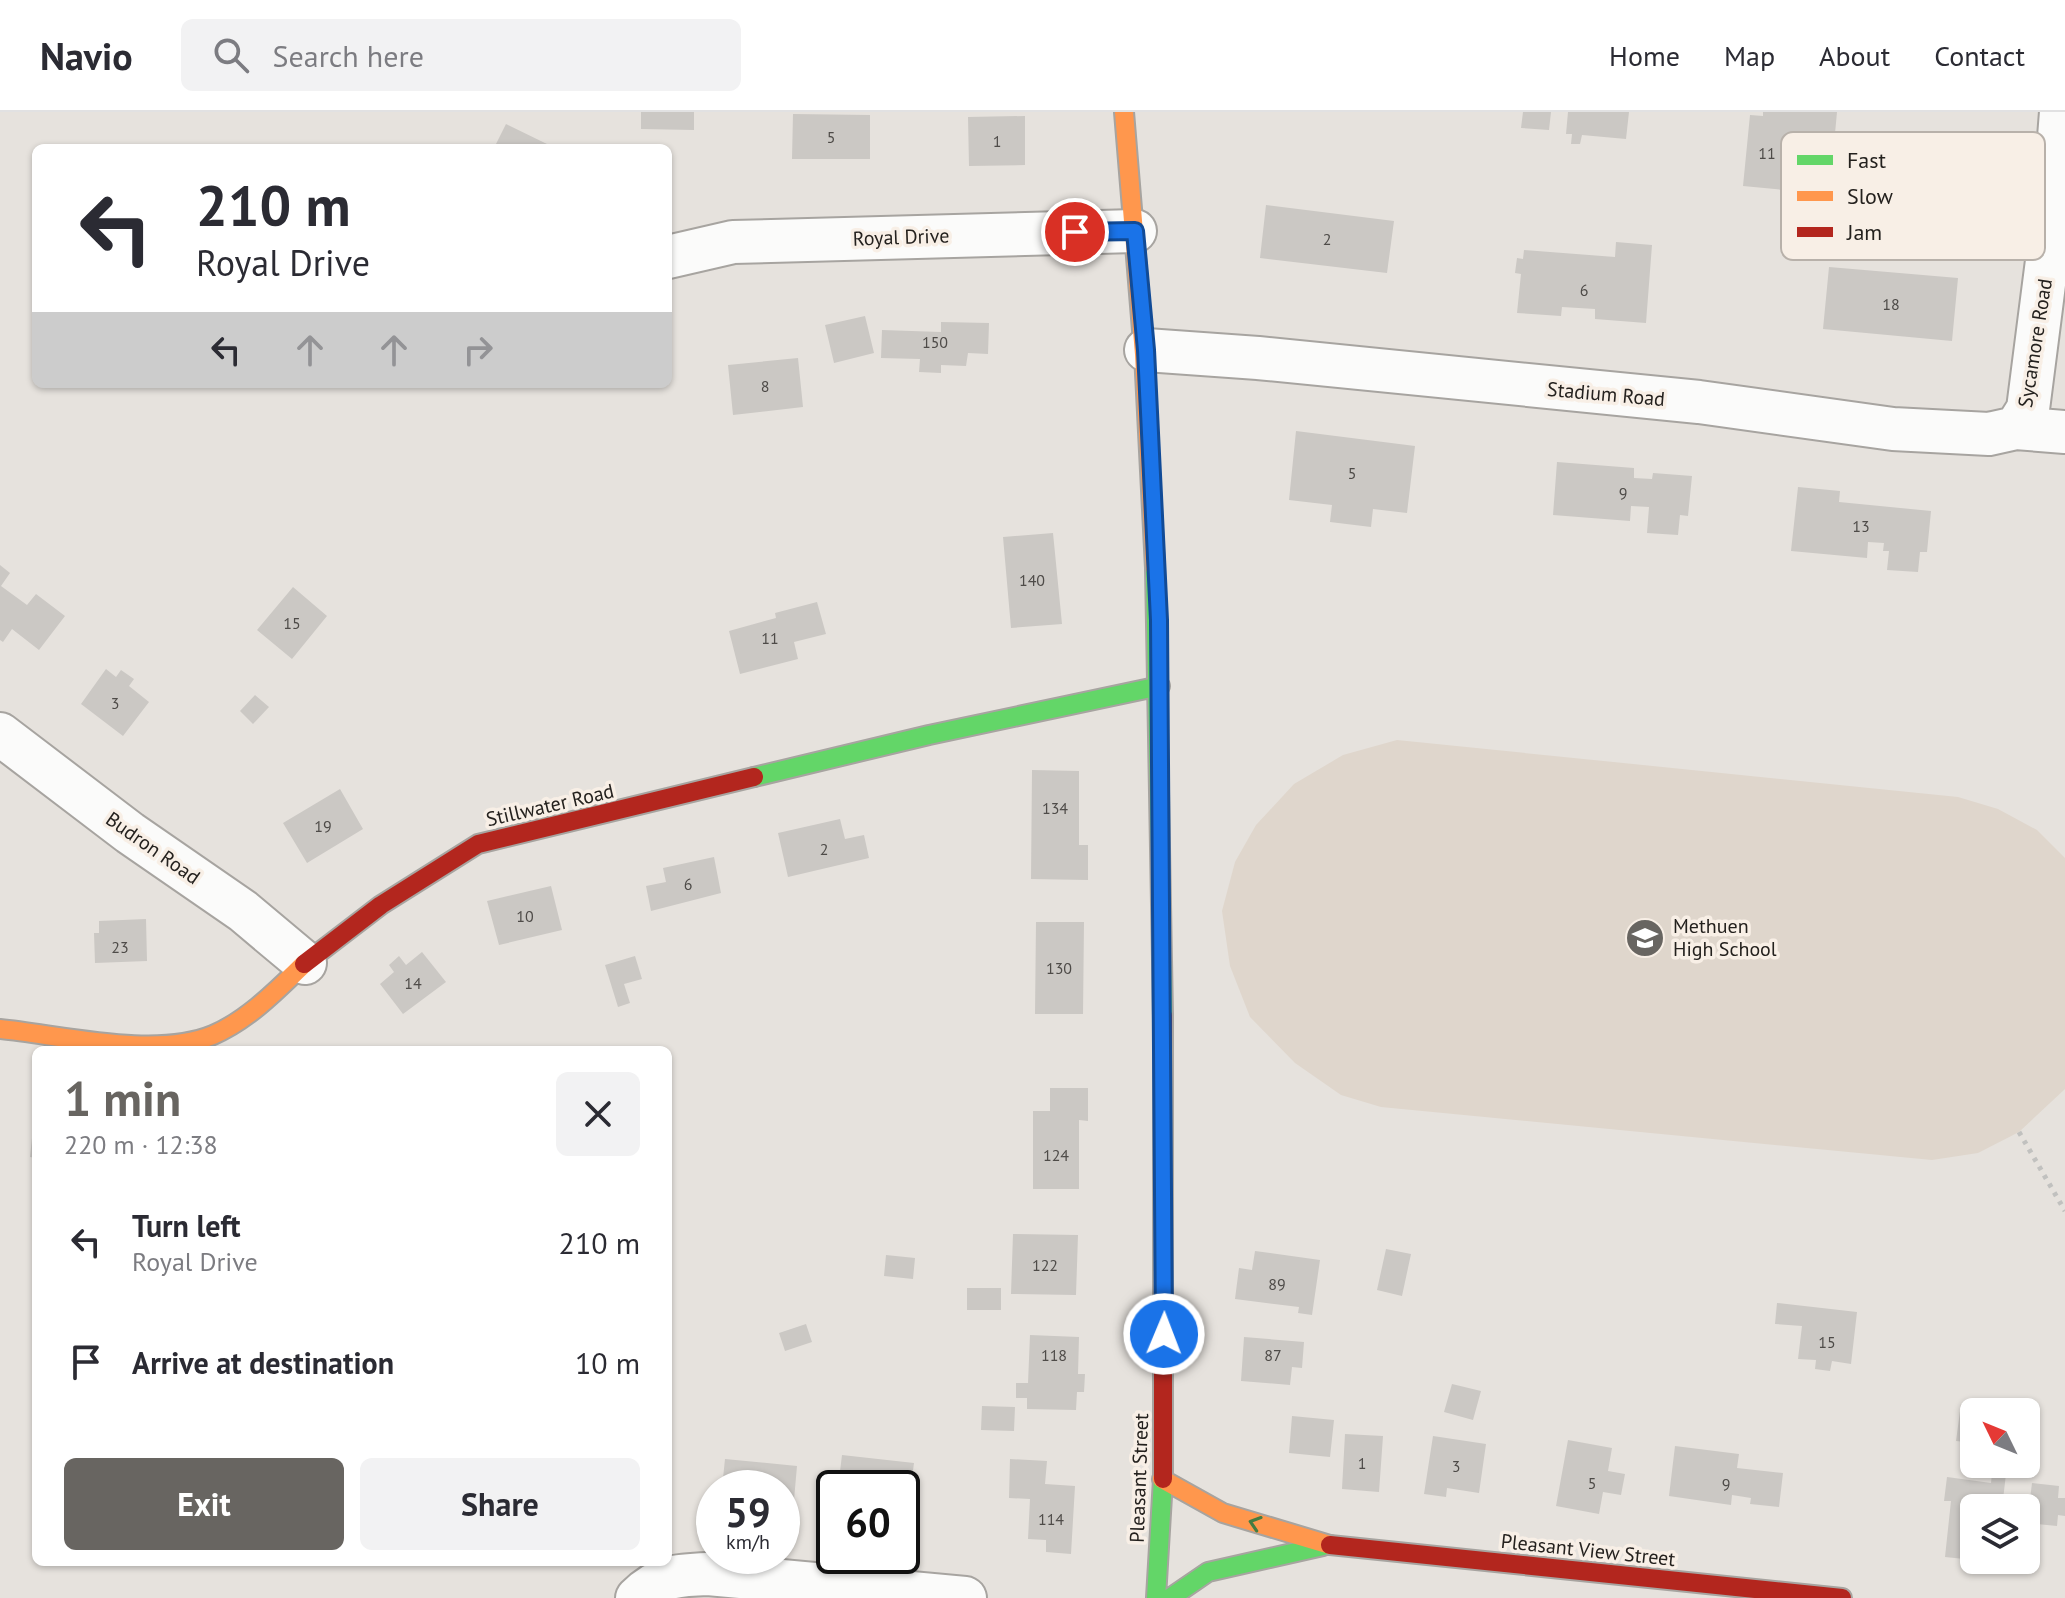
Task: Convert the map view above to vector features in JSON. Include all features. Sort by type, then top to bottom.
[{"type":"main road","name":"Pleasant Street","points":[[1124,112],[1146,350],[1160,686],[1165,1249],[1162,1479],[1156,1598]]},
{"type":"main road","name":"Stillwater Road","points":[[0,1029],[148,1042],[193,1042],[232,1025],[305,963],[437,867],[478,844],[929,735],[1160,686]]},
{"type":"main road","points":[[1162,1479],[1223,1513],[1330,1545]]},
{"type":"main road","points":[[1170,1598],[1208,1572],[1330,1545]]},
{"type":"main road","name":"Pleasant View Street","points":[[1330,1545],[1842,1598]]},
{"type":"street","name":"Sycamore Road","points":[[2016,428],[2028,409],[2053,214],[2061,112]]},
{"type":"street","name":"Royal Drive","points":[[672,256],[733,242],[1135,231]]},
{"type":"street","name":"Stadium Road","points":[[1146,350],[1258,358],[1699,402],[1893,429],[1989,434],[2016,428],[2065,432]]},
{"type":"street","name":"Budron Road","points":[[0,734],[130,833],[243,911],[305,963]]},
{"type":"street","points":[[637,1598],[654,1581],[673,1576],[708,1574],[965,1598]]},
{"type":"path","points":[[2019,1132],[2065,1211]]},
{"type":"shaded area","name":"Methuen High School","points":[[1397,740],[1958,797],[1998,809],[2037,830],[2065,858],[2065,1089],[2019,1132],[1978,1153],[1932,1160],[1381,1107],[1341,1095],[1295,1063],[1250,1017],[1230,966],[1222,911],[1235,862],[1256,825],[1294,784],[1343,755]]},
{"type":"building","points":[[641,112],[694,112],[694,130],[641,129]]},
{"type":"building","points":[[1523,112],[1551,112],[1549,130],[1521,128]]},
{"type":"building","points":[[1568,112],[1629,112],[1626,139],[1582,135],[1580,144],[1571,144],[1572,134],[1566,134]]},
{"type":"building","points":[[1763,112],[1837,112],[1835,132],[1781,132],[1781,190],[1743,186],[1750,115],[1763,116]]},
{"type":"building","points":[[793,114],[870,115],[870,159],[792,159]]},
{"type":"building","points":[[1025,116],[1025,165],[969,166],[968,117]]},
{"type":"building","points":[[506,124],[547,144],[496,144]]},
{"type":"building","points":[[1266,205],[1394,221],[1387,273],[1260,258]]},
{"type":"building","points":[[1616,242],[1652,245],[1646,323],[1595,319],[1595,309],[1562,307],[1561,316],[1517,313],[1521,274],[1515,273],[1517,258],[1523,259],[1524,250],[1615,257]]},
{"type":"building","points":[[1829,267],[1958,278],[1952,341],[1823,329]]},
{"type":"building","points":[[865,316],[874,353],[834,363],[825,325]]},
{"type":"building","points":[[941,322],[989,323],[988,354],[968,353],[966,366],[941,365],[941,373],[919,372],[920,359],[881,358],[882,330],[941,332]]},
{"type":"building","points":[[798,358],[803,407],[733,415],[728,365]]},
{"type":"building","points":[[1296,431],[1415,446],[1407,513],[1373,509],[1371,527],[1330,522],[1332,505],[1289,500]]},
{"type":"building","points":[[1557,462],[1634,468],[1634,478],[1652,479],[1653,473],[1692,476],[1688,516],[1680,515],[1678,535],[1647,533],[1649,507],[1631,506],[1630,521],[1553,515]]},
{"type":"building","points":[[1798,487],[1840,491],[1839,502],[1931,511],[1927,552],[1920,552],[1918,572],[1887,570],[1889,551],[1883,551],[1884,543],[1868,542],[1867,558],[1791,551]]},
{"type":"building","points":[[1053,533],[1062,624],[1011,628],[1003,537]]},
{"type":"building","points":[[0,565],[10,573],[1,586],[27,605],[36,594],[65,616],[39,650],[12,629],[3,642],[0,640]]},
{"type":"building","points":[[293,587],[327,616],[292,659],[257,630]]},
{"type":"building","points":[[817,602],[826,634],[794,642],[798,659],[740,674],[729,631],[776,618],[775,613]]},
{"type":"building","points":[[106,669],[116,677],[121,670],[134,679],[129,686],[149,702],[123,736],[81,704]]},
{"type":"building","points":[[255,695],[269,707],[253,724],[240,711]]},
{"type":"building","points":[[1032,770],[1079,771],[1079,845],[1088,845],[1088,880],[1031,879]]},
{"type":"building","points":[[340,789],[363,829],[307,863],[283,823]]},
{"type":"building","points":[[840,819],[845,839],[864,835],[869,858],[788,877],[778,833]]},
{"type":"building","points":[[714,857],[721,893],[651,911],[646,886],[666,882],[663,868]]},
{"type":"building","points":[[551,886],[562,930],[499,945],[487,901]]},
{"type":"building","points":[[146,919],[147,961],[95,963],[94,933],[99,933],[99,921]]},
{"type":"building","points":[[1036,922],[1084,922],[1083,1014],[1035,1014]]},
{"type":"building","points":[[422,952],[446,982],[403,1014],[380,984],[394,972],[389,965],[399,956],[406,965]]},
{"type":"building","points":[[635,956],[642,979],[624,984],[630,1003],[618,1007],[605,965]]},
{"type":"building","points":[[1050,1088],[1088,1088],[1088,1121],[1079,1120],[1079,1189],[1033,1189],[1033,1111],[1050,1111]]},
{"type":"building","points":[[1013,1234],[1078,1235],[1076,1295],[1011,1294]]},
{"type":"building","points":[[1386,1249],[1411,1254],[1402,1296],[1377,1290]]},
{"type":"building","points":[[1255,1251],[1320,1260],[1312,1315],[1298,1313],[1299,1307],[1235,1299],[1239,1268],[1252,1270]]},
{"type":"building","points":[[886,1255],[915,1258],[913,1279],[884,1276]]},
{"type":"building","points":[[967,1288],[1001,1288],[1001,1310],[967,1310]]},
{"type":"building","points":[[1777,1303],[1857,1312],[1851,1364],[1832,1361],[1830,1371],[1815,1369],[1816,1360],[1798,1359],[1802,1326],[1775,1324]]},
{"type":"building","points":[[806,1324],[812,1342],[785,1351],[779,1333]]},
{"type":"building","points":[[1030,1335],[1079,1337],[1078,1374],[1085,1374],[1084,1392],[1077,1392],[1076,1410],[1027,1409],[1027,1398],[1016,1398],[1016,1383],[1028,1383]]},
{"type":"building","points":[[1244,1337],[1304,1342],[1302,1368],[1292,1367],[1290,1385],[1241,1381]]},
{"type":"building","points":[[1452,1384],[1481,1391],[1473,1420],[1444,1412]]},
{"type":"building","points":[[982,1406],[1015,1407],[1014,1431],[981,1430]]},
{"type":"building","points":[[1960,1411],[1960,1441],[1956,1441]]},
{"type":"building","points":[[1292,1416],[1334,1420],[1330,1457],[1289,1453]]},
{"type":"building","points":[[1345,1434],[1383,1436],[1379,1492],[1342,1489]]},
{"type":"building","points":[[1433,1436],[1486,1444],[1479,1493],[1447,1488],[1446,1497],[1424,1494]]},
{"type":"building","points":[[1568,1440],[1612,1448],[1608,1471],[1625,1474],[1621,1495],[1603,1492],[1599,1514],[1556,1506]]},
{"type":"building","points":[[1675,1446],[1739,1454],[1737,1468],[1783,1473],[1779,1507],[1750,1504],[1751,1498],[1732,1495],[1731,1505],[1669,1496]]},
{"type":"building","points":[[842,1455],[914,1463],[913,1470],[840,1470]]},
{"type":"building","points":[[725,1459],[797,1466],[797,1470],[724,1470]]},
{"type":"building","points":[[1010,1459],[1047,1461],[1045,1484],[1075,1486],[1071,1554],[1046,1552],[1046,1540],[1028,1539],[1030,1499],[1009,1498]]},
{"type":"building","points":[[1947,1477],[1991,1483],[1992,1478],[2006,1478],[2004,1494],[1960,1494],[1960,1559],[1945,1557],[1951,1501],[1944,1501]]},
{"type":"building","points":[[2032,1483],[2059,1486],[2058,1498],[2065,1498],[2065,1516],[2058,1515],[2057,1526],[2040,1524],[2040,1494],[2031,1494]]},
{"type":"traffic: fast","points":[[1155,568],[1163,1016]]},
{"type":"traffic: fast","points":[[754,777],[929,735],[1160,686]]},
{"type":"traffic: fast","points":[[1156,1598],[1163,1479]]},
{"type":"traffic: fast","points":[[1170,1598],[1208,1572],[1323,1546]]},
{"type":"traffic: slow","points":[[1124,112],[1144,354],[1155,568]]},
{"type":"traffic: slow","points":[[0,1029],[136,1045],[190,1042],[213,1035],[238,1021],[262,1004],[304,964]]},
{"type":"traffic: slow","points":[[1162,1479],[1223,1513],[1330,1545]]},
{"type":"traffic: jam","points":[[304,964],[381,905],[478,844],[754,777]]},
{"type":"traffic: jam","points":[[1163,1016],[1163,1479]]},
{"type":"traffic: jam","points":[[1330,1545],[1842,1598]]},
{"type":"place","name":"Methuen High School","points":[[1645,938]]},
{"type":"route","points":[[1075,232],[1135,231],[1146,350],[1159,620],[1163,839],[1164,1334]]}]
